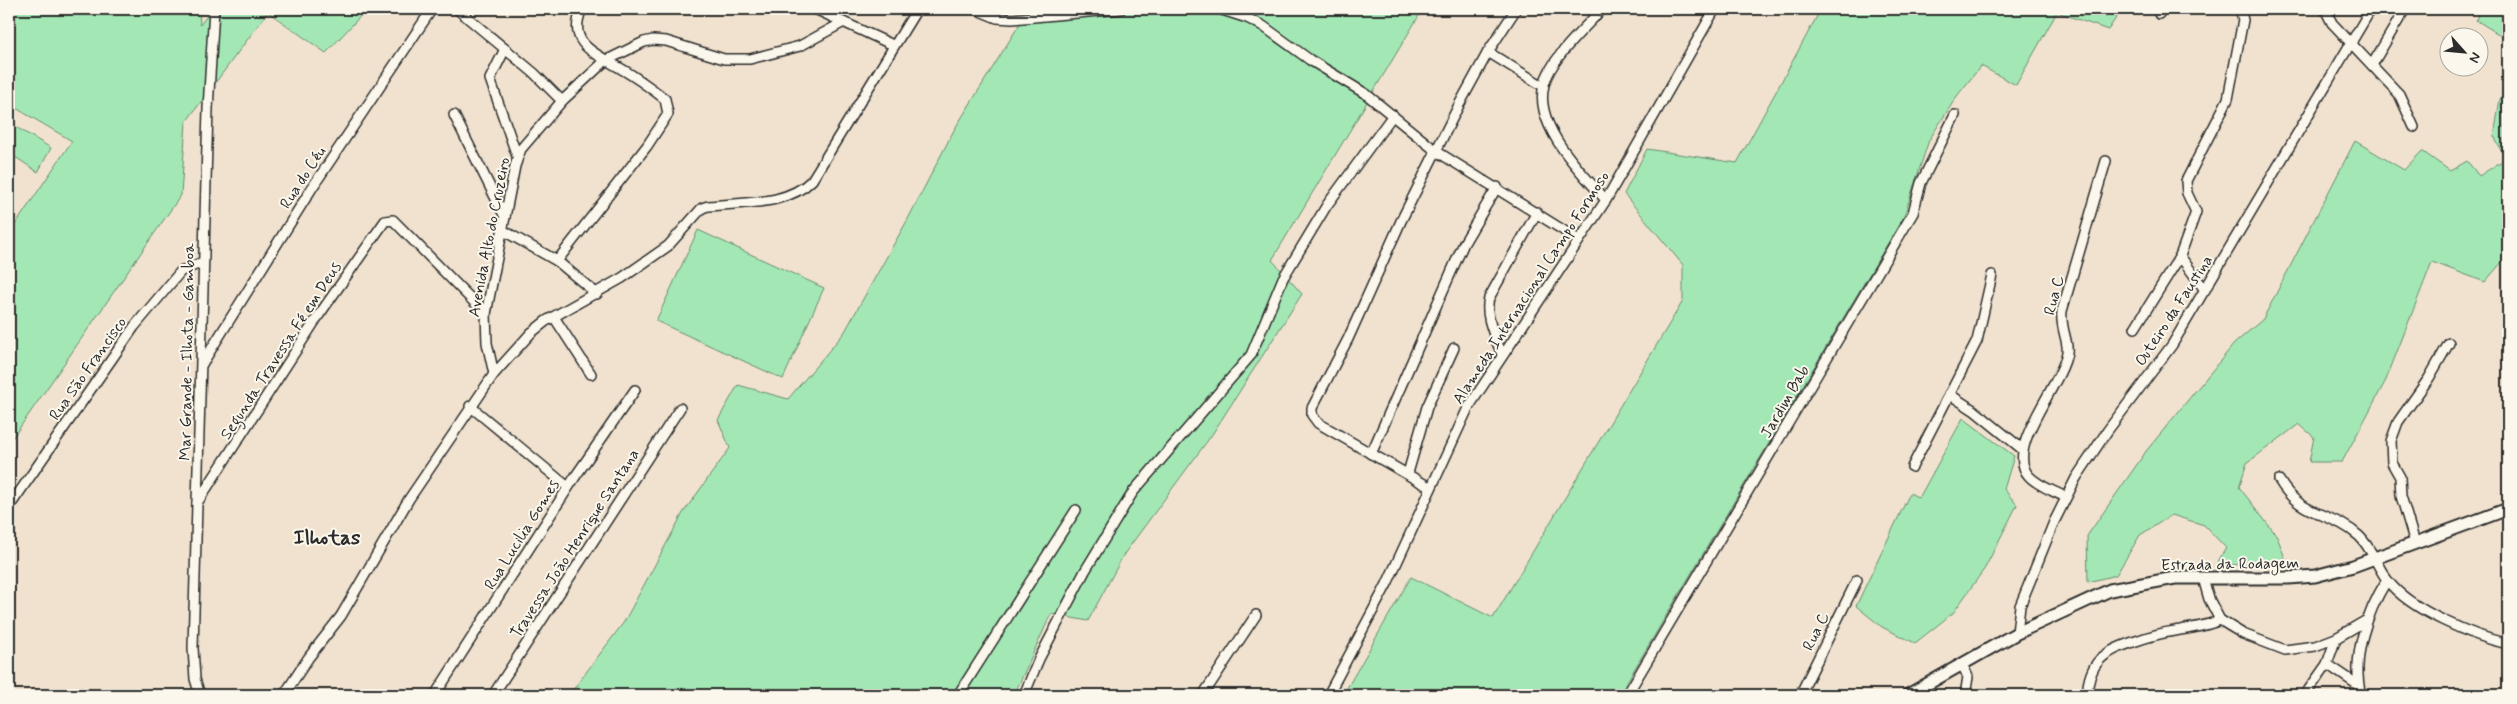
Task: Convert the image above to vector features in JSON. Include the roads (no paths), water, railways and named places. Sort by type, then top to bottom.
[{"type":"main road","name":"Estrada da Rodagem","points":[[1908,695],[2017,633],[2110,590],[2175,578],[2303,578],[2375,558],[2508,509]]},
{"type":"street","name":"Mar Grande - Ilhota - Gamboa","points":[[200,695],[196,685],[193,648],[208,109],[214,9]]},
{"type":"street","name":"Rua do Céu","points":[[202,364],[312,188],[432,9]]},
{"type":"street","points":[[457,9],[505,49],[562,101]]},
{"type":"street","points":[[557,261],[647,146],[668,114],[665,99],[620,68],[593,54],[579,36],[576,22],[582,9]]},
{"type":"street","points":[[815,9],[893,45]]},
{"type":"street","points":[[284,695],[309,657],[341,616],[409,499],[470,406],[494,374],[531,333],[554,317],[597,294],[668,246],[702,208],[781,198],[802,190],[812,180],[893,45],[917,9]]},
{"type":"street","points":[[974,9],[997,18],[1012,19],[1121,9]]},
{"type":"street","points":[[1219,9],[1247,18],[1263,26],[1310,60],[1366,94],[1436,150],[1579,240]]},
{"type":"street","points":[[1432,488],[1318,423],[1312,416],[1312,408],[1348,339],[1436,150],[1488,52],[1516,9]]},
{"type":"street","points":[[1602,9],[1556,62],[1543,86],[1544,106],[1548,124],[1574,164],[1606,200]]},
{"type":"street","name":"Alameda Internacional Campo Formoso","points":[[1328,695],[1387,584],[1468,408],[1606,200],[1715,9]]},
{"type":"street","points":[[2135,328],[2180,256],[2196,212],[2187,193],[2186,181],[2228,99],[2243,20],[2240,9]]},
{"type":"street","points":[[2325,9],[2332,23],[2350,44],[2399,94],[2414,127]]},
{"type":"street","name":"Outeiro da Faustina","points":[[2017,633],[2020,606],[2065,497],[2103,437],[2172,345],[2371,9]]},
{"type":"street","points":[[2372,65],[2405,9]]},
{"type":"street","name":"Avenida Alto do Cruzeiro","points":[[494,374],[487,344],[486,314],[504,231],[517,156],[527,141],[562,101],[605,61],[644,42],[653,40],[674,43],[724,59],[750,59],[800,46],[842,22]]},
{"type":"street","points":[[505,49],[490,79],[517,156]]},
{"type":"street","points":[[1488,52],[1543,86]]},
{"type":"street","points":[[454,114],[505,217]]},
{"type":"street","points":[[1024,695],[1043,650],[1085,572],[1132,492],[1251,355],[1283,278],[1327,205],[1393,115]]},
{"type":"street","name":"Jardim Bab","points":[[1627,695],[1913,213],[1921,183],[1955,116]]},
{"type":"street","name":"Rua C","points":[[2022,450],[2067,353],[2061,328],[2062,311],[2106,161]]},
{"type":"street","points":[[1371,454],[1455,261],[1473,226],[1497,187]]},
{"type":"street","points":[[1502,355],[1487,306],[1489,298],[1537,212]]},
{"type":"street","name":"Segunda Travessa Fé em Deus","points":[[198,503],[319,315],[382,224],[389,219],[393,220],[486,314]]},
{"type":"street","points":[[504,231],[557,261],[597,294]]},
{"type":"street","points":[[2180,256],[2205,290]]},
{"type":"street","name":"Rua São Francisco","points":[[9,507],[134,327],[181,271],[204,262]]},
{"type":"street","points":[[1912,467],[1977,341],[1992,276]]},
{"type":"street","points":[[554,317],[591,374]]},
{"type":"street","points":[[2416,543],[2401,496],[2400,477],[2392,463],[2391,441],[2398,422],[2449,343]]},
{"type":"street","points":[[1408,473],[1427,407],[1454,348]]},
{"type":"street","name":"Rua Lucilia Gomes","points":[[435,695],[568,487],[635,390]]},
{"type":"street","points":[[1949,394],[1975,411],[2022,450],[2024,467],[2030,477],[2065,497]]},
{"type":"street","points":[[470,406],[568,487]]},
{"type":"street","name":"Travessa João Henrique Santana","points":[[493,695],[680,408]]},
{"type":"street","points":[[2279,480],[2289,496],[2302,507],[2342,525],[2360,537],[2375,558],[2387,580],[2400,594],[2415,605],[2473,632],[2508,644]]},
{"type":"street","points":[[958,695],[1076,510]]},
{"type":"street","points":[[2203,578],[2209,599],[2220,620],[2243,634],[2285,650],[2303,649],[2336,638],[2367,620]]},
{"type":"street","name":"Rua C","points":[[1800,695],[1857,580]]},
{"type":"street","points":[[2360,695],[2358,684],[2360,654],[2367,620],[2387,580]]},
{"type":"street","points":[[1203,695],[1256,614]]},
{"type":"street","points":[[2087,695],[2088,680],[2092,669],[2106,653],[2150,636],[2209,625],[2220,620]]},
{"type":"street","points":[[2305,695],[2327,664],[2336,638]]},
{"type":"street","points":[[1962,664],[1968,677],[1965,695]]},
{"type":"street","points":[[2327,664],[2358,684]]},
{"type":"district","name":"Ilhotas","points":[[327,537]]}]
